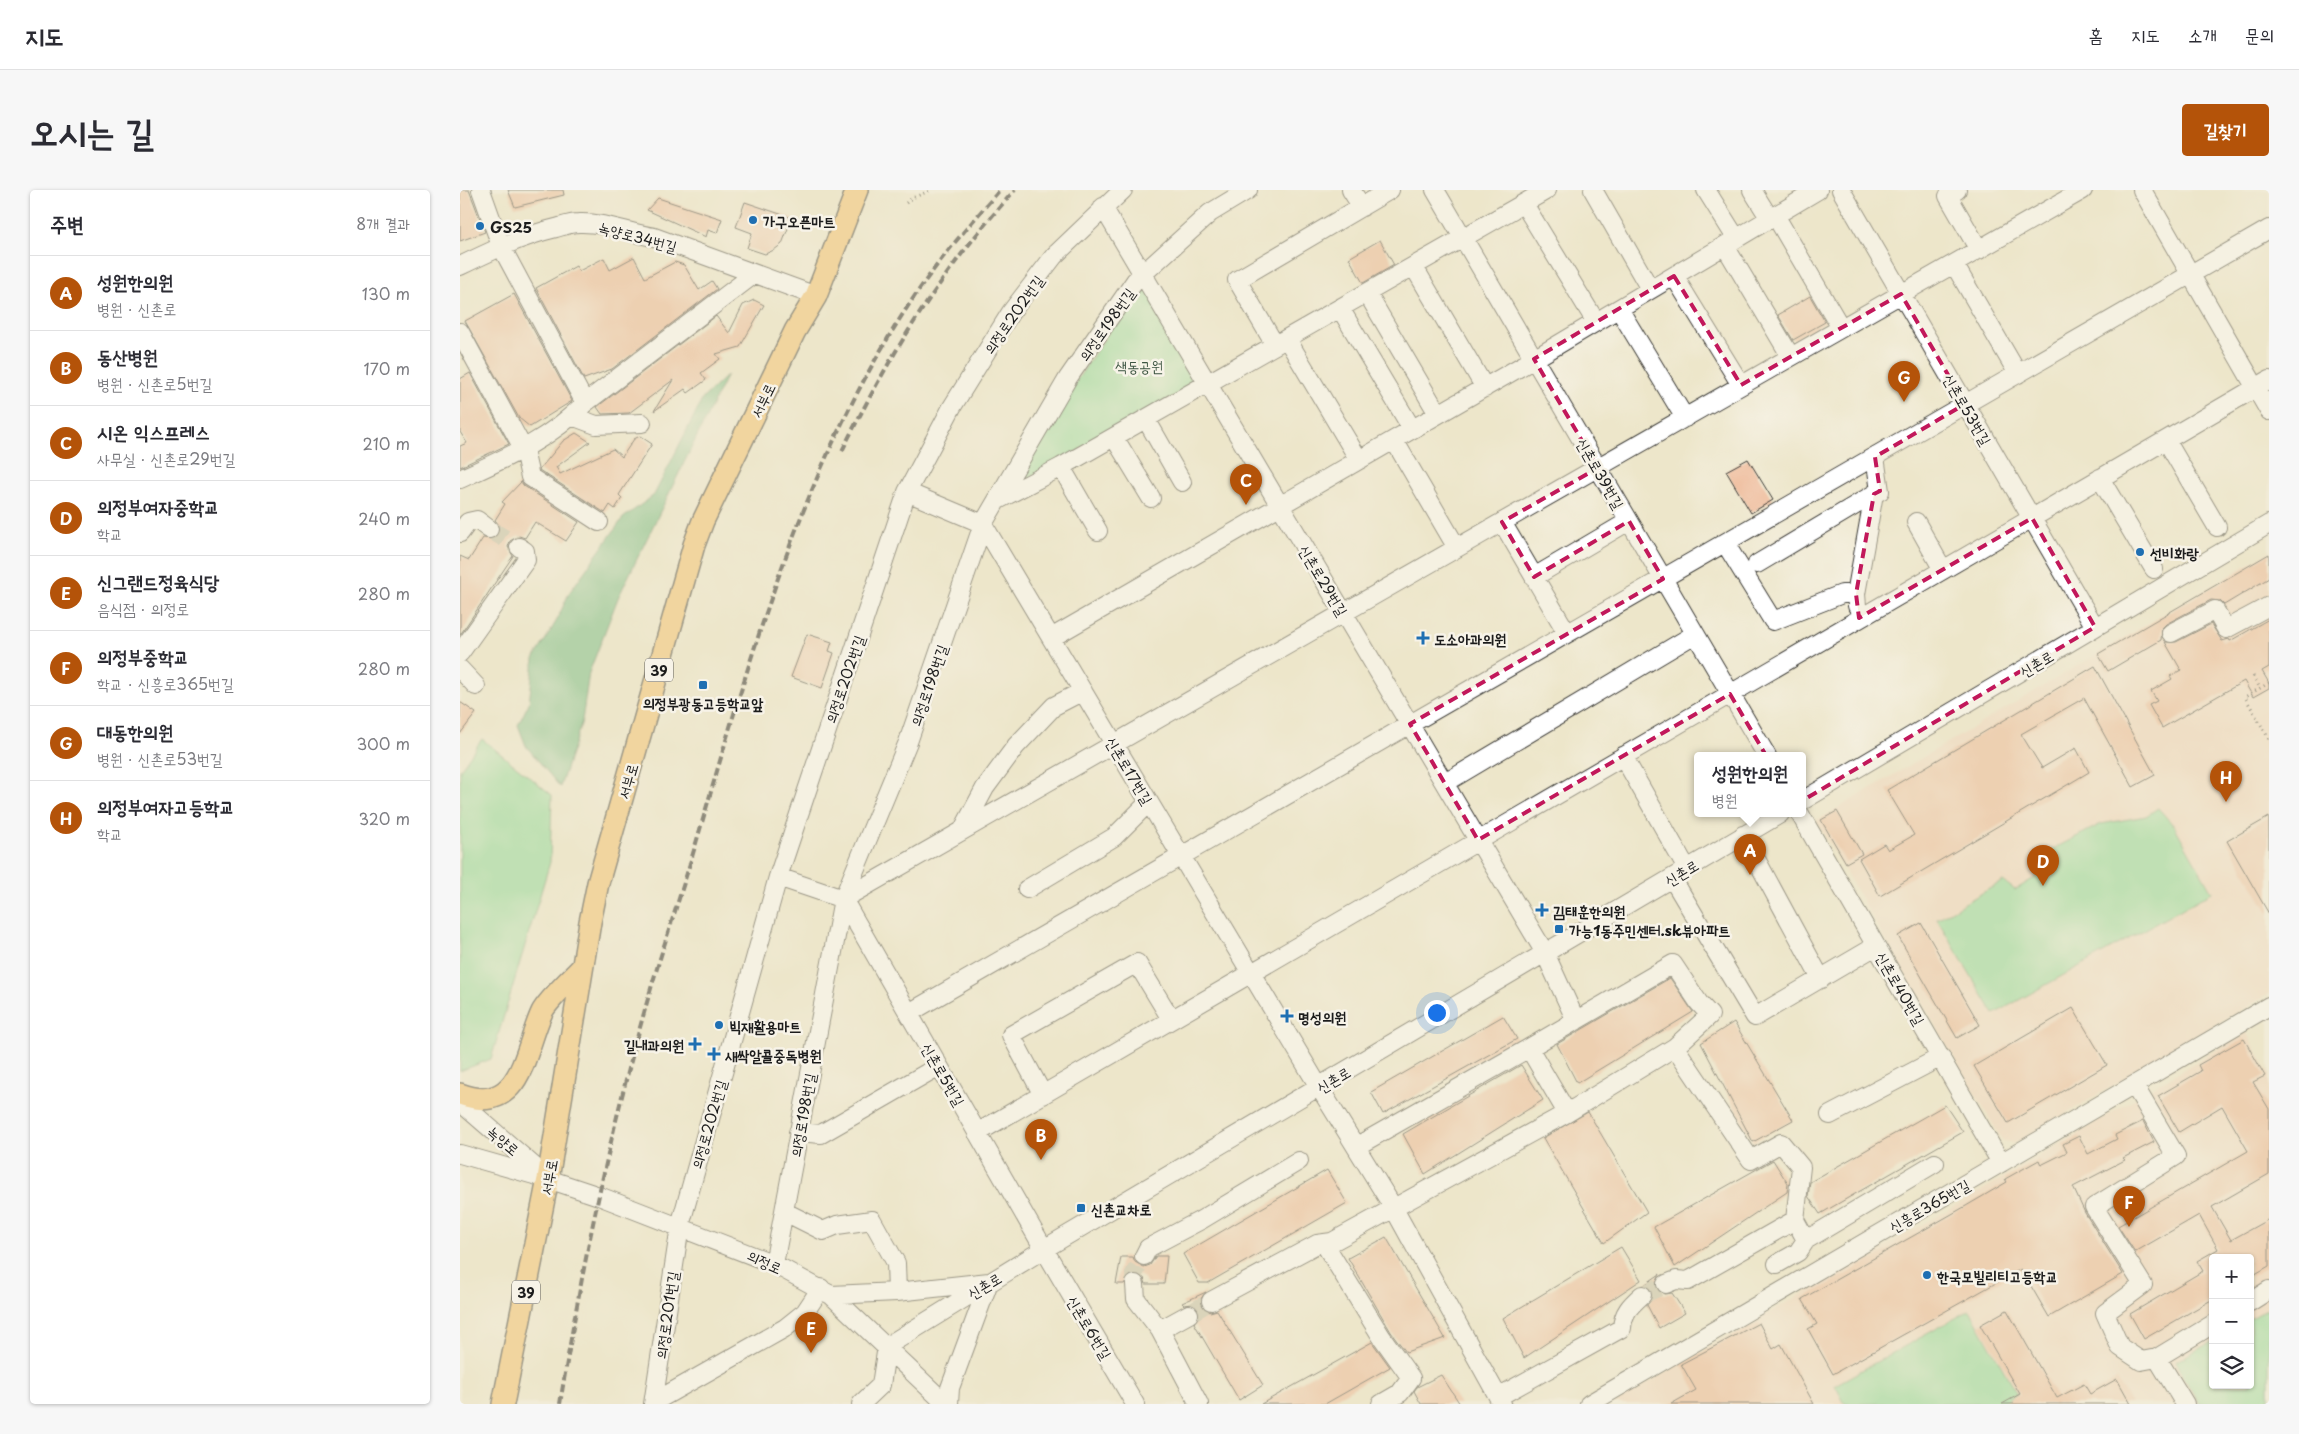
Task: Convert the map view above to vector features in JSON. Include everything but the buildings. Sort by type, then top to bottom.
[{"type":"main road","name":"서부로","points":[[503,1404],[548,1179],[598,883],[694,545],[703,520],[782,357],[816,296],[857,190]]},
{"type":"main road","points":[[460,1094],[475,1099],[492,1098],[503,1092],[513,1083],[523,1066],[542,1010],[584,966]]},
{"type":"street","points":[[481,190],[501,246],[585,402]]},
{"type":"street","name":"의정로202번길","points":[[680,1226],[778,877],[907,492],[952,407],[1011,312],[1054,256],[1122,190]]},
{"type":"street","name":"의정로198번길","points":[[774,1264],[843,899],[908,742],[983,524],[1068,378],[1120,302],[1143,274],[1210,213],[1248,190]]},
{"type":"street","points":[[1351,190],[1362,207]]},
{"type":"street","points":[[1359,460],[1281,342],[1237,280],[1390,190]]},
{"type":"street","name":"신촌로39번길","points":[[1436,190],[1765,752]]},
{"type":"street","points":[[998,500],[1061,467],[1208,384],[1547,190]]},
{"type":"street","points":[[1592,190],[1650,288]]},
{"type":"street","points":[[1706,190],[1730,242],[1791,357]]},
{"type":"street","points":[[1752,190],[1772,217],[1841,328]]},
{"type":"street","points":[[1051,638],[1534,359],[1619,309],[1650,288],[1674,276],[1818,190]]},
{"type":"street","name":"신촌로53번길","points":[[1841,190],[2095,627]]},
{"type":"street","points":[[1957,190],[1948,196],[1979,250]]},
{"type":"street","points":[[778,877],[843,899],[2083,190]]},
{"type":"street","points":[[2142,190],[2190,274],[2262,384],[2269,411]]},
{"type":"street","points":[[1524,204],[1596,322]]},
{"type":"street","name":"신촌로29번길","points":[[1103,207],[1545,953],[1576,1021]]},
{"type":"street","name":"녹양로34번길","points":[[460,266],[501,246],[538,232],[578,222],[613,226],[630,234],[654,237],[753,275],[816,296]]},
{"type":"street","points":[[909,1013],[2269,229]]},
{"type":"street","points":[[1954,264],[2018,374]]},
{"type":"street","points":[[1414,266],[1484,388]]},
{"type":"street","points":[[460,478],[524,450],[572,416],[585,402],[753,275]]},
{"type":"street","points":[[1674,276],[1742,386]]},
{"type":"street","points":[[1367,293],[1438,414]]},
{"type":"street","points":[[1340,308],[1412,429]]},
{"type":"street","points":[[1619,309],[1684,418]]},
{"type":"street","points":[[460,332],[524,450],[530,477],[599,522]]},
{"type":"street","points":[[978,1133],[2262,384]]},
{"type":"street","points":[[572,416],[596,424],[642,423]]},
{"type":"street","points":[[1146,419],[1182,482]]},
{"type":"street","points":[[1114,437],[1151,498]]},
{"type":"street","points":[[1394,440],[1456,548]]},
{"type":"street","points":[[2166,440],[2217,527]]},
{"type":"street","points":[[1757,564],[1880,491],[1875,456]]},
{"type":"street","points":[[1061,467],[1098,531]]},
{"type":"street","points":[[2100,478],[2154,569]]},
{"type":"street","points":[[907,492],[983,524]]},
{"type":"street","points":[[1859,618],[1856,594],[1874,494]]},
{"type":"street","points":[[460,533],[468,522],[476,520],[489,529]]},
{"type":"street","points":[[1534,577],[1629,521]]},
{"type":"street","points":[[1502,522],[1567,633]]},
{"type":"street","points":[[1916,522],[1943,570]]},
{"type":"street","name":"신촌로17번길","points":[[983,524],[1251,973],[1357,1146],[1500,1400]]},
{"type":"street","name":"신촌로","points":[[1806,798],[2269,524]]},
{"type":"street","points":[[1725,542],[1773,621],[1842,594],[1856,594]]},
{"type":"street","points":[[460,653],[526,560],[524,551],[519,547]]},
{"type":"street","points":[[2171,633],[2215,610],[2226,629],[2269,606]]},
{"type":"street","points":[[1445,784],[1695,634]]},
{"type":"street","points":[[460,669],[476,686]]},
{"type":"street","points":[[962,831],[985,788],[1016,746],[1054,706],[1083,691]]},
{"type":"street","points":[[1623,756],[1687,868]]},
{"type":"street","points":[[1027,889],[1114,837],[1149,802]]},
{"type":"street","name":"신촌로","points":[[886,1346],[1044,1249],[1775,817]]},
{"type":"street","name":"신촌로40번길","points":[[1802,817],[2001,1163]]},
{"type":"street","points":[[1743,835],[1821,979]]},
{"type":"street","points":[[1672,878],[1755,1017],[1876,946]]},
{"type":"street","name":"신촌로5번길","points":[[843,899],[1044,1249]]},
{"type":"street","points":[[1043,1095],[1011,1035],[1137,963],[1172,1019]]},
{"type":"street","points":[[1212,1301],[1317,1244],[1332,1242],[1392,1207],[1567,1113],[1675,1047],[1710,1015],[1699,1003],[1673,964],[1357,1146]]},
{"type":"street","name":"신흥로365번길","points":[[1589,1404],[2269,1006]]},
{"type":"street","points":[[1675,1047],[1751,1160],[1781,1143],[1801,1167],[1795,1220],[1806,1240]]},
{"type":"street","points":[[1529,1048],[1567,1113]]},
{"type":"street","points":[[1830,1115],[1940,1057]]},
{"type":"street","points":[[798,1132],[821,1134],[939,1066]]},
{"type":"street","points":[[2134,1086],[2176,1156],[2094,1207],[2142,1285],[2105,1313],[2120,1347],[2141,1361],[2157,1358],[2209,1326]]},
{"type":"street","name":"녹양로","points":[[460,1102],[548,1179]]},
{"type":"street","name":"의정로","points":[[460,1154],[548,1179],[680,1226],[774,1264],[826,1292],[947,1404]]},
{"type":"street","points":[[1144,1256],[1148,1248],[1201,1220],[1299,1160]]},
{"type":"street","points":[[1777,1264],[1798,1252],[1806,1240],[1935,1163]]},
{"type":"street","points":[[785,1212],[823,1231],[838,1225],[872,1220],[896,1263],[898,1292]]},
{"type":"street","points":[[1666,1284],[1676,1280],[1688,1281],[1795,1220]]},
{"type":"street","name":"의정로201번길","points":[[653,1403],[680,1226]]},
{"type":"street","points":[[1324,1243],[1381,1336],[1411,1378],[1400,1393],[1381,1404]]},
{"type":"street","name":"신촌로6번길","points":[[1044,1249],[1136,1404]]},
{"type":"street","points":[[653,1403],[785,1328],[826,1292],[898,1292],[989,1282],[950,1388],[947,1404]]},
{"type":"street","points":[[1135,1284],[1136,1299],[1160,1330],[1199,1404]]},
{"type":"street","points":[[2254,1299],[2269,1290]]},
{"type":"street","points":[[1500,1400],[1622,1328],[1623,1316],[1630,1306],[1642,1295]]},
{"type":"street","points":[[1160,1330],[1189,1314]]},
{"type":"street","points":[[861,1404],[881,1385],[886,1346]]},
{"type":"street","points":[[2157,1358],[2184,1404]]},
{"type":"path","points":[[906,203],[912,198],[932,190]]},
{"type":"path","points":[[2253,676],[2260,688]]},
{"type":"path","points":[[2269,683],[2245,697],[2269,739]]},
{"type":"highlighted area","points":[[1674,276],[1741,385],[1901,294],[1965,404],[1875,457],[1880,491],[1874,494],[1856,594],[1859,618],[2032,518],[2095,627],[1795,805],[1730,694],[1478,840],[1410,724],[1663,579],[1629,521],[1534,577],[1502,522],[1598,468],[1534,359]]},
{"type":"shaded area","points":[[2269,552],[2269,994],[2014,1144],[2002,1140],[1816,821]]},
{"type":"shaded area","points":[[2246,1032],[2269,1074],[2269,1404],[1610,1404],[1971,1197]]},
{"type":"green space","name":"색동공원","points":[[1146,282],[1201,381],[1014,487],[1055,413],[1138,288]]},
{"type":"green space","points":[[727,375],[618,598],[589,673],[582,721],[560,787],[526,746],[518,725],[529,703],[534,659],[557,620],[569,593],[623,518],[654,495],[703,398]]},
{"type":"green space","points":[[482,739],[552,795],[550,862],[491,1059],[460,1071],[460,770]]},
{"type":"green space","points":[[2158,808],[2175,827],[2212,892],[1994,1014],[1937,919],[2003,881],[2015,890],[2036,877],[2032,860],[2101,824],[2146,816]]},
{"type":"green space","points":[[2269,1308],[2269,1404],[2199,1404],[2175,1362],[2209,1343],[2209,1389],[2254,1389],[2254,1317]]},
{"type":"green space","points":[[1970,1310],[2017,1394],[2009,1398],[2011,1403],[1845,1404],[1835,1385]]},
{"type":"tunnel","points":[[489,529],[519,547]]},
{"type":"tunnel","points":[[1135,1284],[1134,1274],[1144,1256]]},
{"type":"tunnel","points":[[1642,1295],[1666,1284]]},
{"type":"tunnel","points":[[1189,1314],[1211,1301]]},
{"type":"railway","points":[[560,1404],[596,1207],[631,1061],[736,708],[782,568],[808,499],[838,432],[872,366],[910,303],[931,273],[1000,190]]},
{"type":"railway","points":[[842,451],[898,347],[919,314],[964,251],[1015,190]]},
{"type":"place","name":"가구오픈마트","points":[[753,220]]},
{"type":"place","name":"GS25","points":[[480,226]]},
{"type":"place","name":"대동한의원","points":[[1904,402]]},
{"type":"place","name":"시온 익스프레스","points":[[1246,505]]},
{"type":"place","name":"선비화랑","points":[[2140,552]]},
{"type":"place","name":"도소아과의원","points":[[1423,638]]},
{"type":"place","name":"의정부광동고등학교앞","points":[[703,685]]},
{"type":"place","name":"의정부여자고등학교","points":[[2226,802]]},
{"type":"place","name":"성원한의원","points":[[1750,875]]},
{"type":"place","name":"의정부여자중학교","points":[[2043,886]]},
{"type":"place","name":"김태훈한의원","points":[[1542,910]]},
{"type":"place","name":"가능1동주민센터.sk뷰아파트","points":[[1559,929]]},
{"type":"place","name":"명성의원","points":[[1287,1016]]},
{"type":"place","name":"빅재활용마트","points":[[719,1025]]},
{"type":"place","name":"길내과의원","points":[[695,1044]]},
{"type":"place","name":"새싹알콜중독병원","points":[[714,1054]]},
{"type":"place","name":"동산병원","points":[[1041,1160]]},
{"type":"place","name":"신촌교차로","points":[[1081,1208]]},
{"type":"place","name":"의정부중학교","points":[[2129,1227]]},
{"type":"place","name":"한국모빌리티고등학교","points":[[1927,1275]]},
{"type":"place","name":"신그랜드정육식당","points":[[811,1353]]}]
